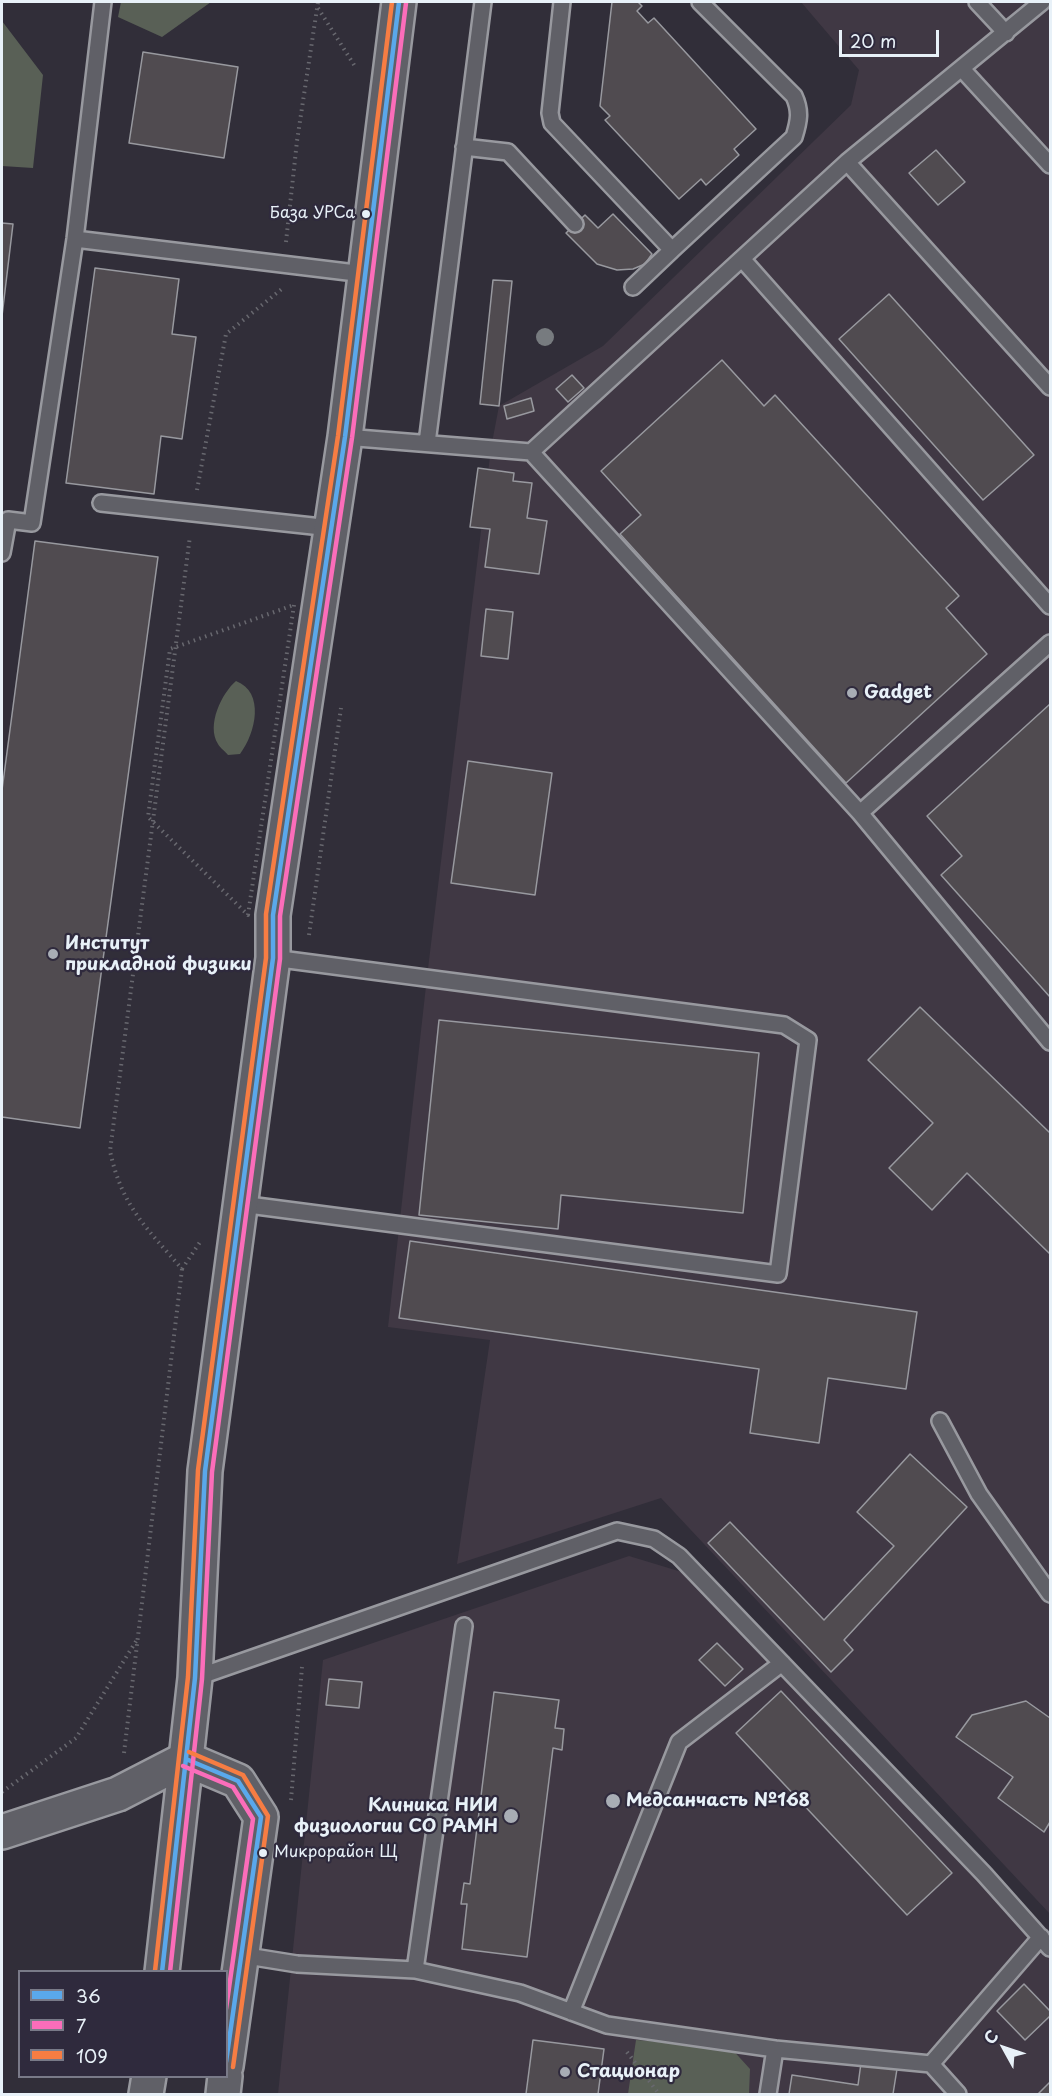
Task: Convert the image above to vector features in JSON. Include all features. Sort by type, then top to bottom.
[{"type":"street","points":[[162,1970],[195,1678],[205,1471],[273,957],[273,915],[345,437],[399,2]]},
{"type":"street","points":[[2,1832],[118,1794],[186,1759]]},
{"type":"street","points":[[186,1759],[238,1781],[261,1817],[228,2051]]},
{"type":"street","points":[[146,2094],[149,2078]]},
{"type":"street","points":[[223,2094],[225,2078]]},
{"type":"lane","points":[[2,553],[8,520],[32,523],[75,239],[103,2]]},
{"type":"lane","points":[[427,443],[483,2]]},
{"type":"lane","points":[[562,2],[550,113],[552,123],[672,250]]},
{"type":"lane","points":[[633,287],[794,137],[799,123],[799,109],[794,96],[700,2]]},
{"type":"lane","points":[[977,2],[1006,33]]},
{"type":"lane","points":[[531,452],[743,260],[847,162],[1042,2]]},
{"type":"lane","points":[[962,69],[1050,165]]},
{"type":"lane","points":[[464,147],[508,152],[575,224]]},
{"type":"lane","points":[[847,162],[1050,387]]},
{"type":"lane","points":[[75,239],[364,274]]},
{"type":"lane","points":[[743,260],[1050,606]]},
{"type":"lane","points":[[345,437],[531,452],[860,813],[1050,1042]]},
{"type":"lane","points":[[101,503],[331,528]]},
{"type":"lane","points":[[860,813],[1050,643]]},
{"type":"lane","points":[[241,1204],[778,1275],[808,1040],[784,1025],[273,957]]},
{"type":"lane","points":[[940,1421],[979,1494],[1050,1594]]},
{"type":"lane","points":[[195,1678],[617,1531],[654,1539],[679,1556],[1046,1943],[931,2064]]},
{"type":"lane","points":[[415,1970],[464,1626]]},
{"type":"lane","points":[[571,2012],[679,1742],[782,1663]]},
{"type":"lane","points":[[241,1955],[297,1964],[415,1970],[520,1993],[607,2025],[775,2049],[931,2064],[958,2094]]},
{"type":"lane","points":[[768,2094],[775,2049]]},
{"type":"path","points":[[318,4],[359,72]]},
{"type":"path","points":[[123,1764],[182,1269],[136,1217],[117,1181],[111,1150],[193,512],[226,334],[283,290],[297,141],[318,4]]},
{"type":"path","points":[[294,605],[248,915],[148,817],[170,649],[294,605]]},
{"type":"path","points":[[2,1792],[76,1738],[139,1637]]},
{"type":"path","points":[[291,1802],[304,1640]]},
{"type":"path","points":[[607,2025],[658,2094]]},
{"type":"shaded area","points":[[121,2],[211,2],[162,37],[118,17]]},
{"type":"shaded area","points":[[801,2],[1050,2],[1050,1914],[661,1498],[457,1564],[490,1340],[388,1327],[427,977],[491,448],[499,406],[603,346],[851,105],[859,70]]},
{"type":"shaded area","points":[[2,21],[43,75],[33,168],[2,166]]},
{"type":"shaded area","points":[[236,681],[245,686],[251,694],[255,714],[246,745],[240,754],[228,755],[219,745],[214,728],[221,701]]},
{"type":"shaded area","name":"Медсанчасть №168","points":[[629,1556],[708,1580],[1050,1942],[1050,2094],[278,2094],[323,1660]]},
{"type":"shaded area","points":[[636,2040],[730,2047],[750,2069],[749,2094],[628,2094]]},
{"type":"building","points":[[612,2],[638,2],[642,6],[637,11],[648,23],[654,18],[756,129],[734,149],[739,155],[706,185],[701,179],[679,199],[605,120],[610,116],[600,106]]},
{"type":"building","points":[[143,52],[238,67],[224,158],[129,143]]},
{"type":"building","points":[[936,150],[965,182],[938,205],[909,173]]},
{"type":"building","points":[[613,214],[652,254],[645,264],[633,269],[617,270],[597,264],[566,233],[585,215],[598,228]]},
{"type":"building","points":[[2,223],[13,224],[2,316]]},
{"type":"building","points":[[95,268],[179,279],[172,334],[196,337],[182,439],[161,436],[154,494],[66,483]]},
{"type":"building","points":[[493,280],[512,281],[499,406],[480,404]]},
{"type":"building","points":[[889,294],[1034,455],[983,500],[839,339]]},
{"type":"building","points":[[722,360],[764,406],[775,395],[959,596],[946,608],[987,654],[846,783],[620,534],[641,515],[601,471]]},
{"type":"building","points":[[572,375],[584,388],[568,402],[556,389]]},
{"type":"building","points":[[531,398],[534,411],[507,419],[504,406]]},
{"type":"building","points":[[478,468],[514,473],[513,481],[532,483],[527,518],[547,521],[539,574],[485,567],[490,529],[470,527]]},
{"type":"building","name":"Институт прикладной физики","points":[[35,541],[158,557],[80,1128],[2,1117],[2,790]]},
{"type":"building","points":[[486,609],[513,612],[508,659],[481,656]]},
{"type":"building","points":[[1050,704],[1050,997],[941,875],[962,856],[927,816]]},
{"type":"building","points":[[468,761],[552,773],[535,895],[451,883]]},
{"type":"building","points":[[920,1007],[1050,1133],[1050,1254],[967,1173],[932,1210],[889,1168],[933,1123],[868,1060]]},
{"type":"building","points":[[439,1020],[759,1053],[743,1213],[561,1195],[558,1229],[419,1215]]},
{"type":"building","points":[[410,1241],[917,1312],[906,1389],[828,1378],[819,1443],[750,1433],[759,1369],[399,1318]]},
{"type":"building","points":[[910,1454],[967,1507],[844,1640],[853,1650],[831,1672],[708,1543],[730,1522],[824,1620],[894,1546],[857,1512]]},
{"type":"building","points":[[717,1643],[743,1669],[725,1686],[699,1660]]},
{"type":"building","points":[[329,1679],[362,1682],[359,1708],[326,1705]]},
{"type":"building","points":[[781,1691],[952,1873],[907,1915],[736,1733]]},
{"type":"building","name":"Клиника НИИ физиологии СО РАМН","points":[[494,1692],[559,1700],[555,1728],[564,1729],[562,1750],[553,1748],[527,1957],[462,1949],[467,1904],[461,1904],[464,1883],[470,1884]]},
{"type":"building","points":[[1026,1701],[1050,1718],[1050,1822],[1044,1832],[998,1798],[1013,1777],[956,1737],[972,1715]]},
{"type":"building","points":[[1024,1984],[1050,2011],[1050,2016],[1025,2040],[997,2011]]},
{"type":"building","name":"Стационар","points":[[533,2040],[604,2049],[598,2094],[526,2094]]},
{"type":"building","points":[[861,2063],[897,2069],[893,2094],[789,2094],[792,2075],[858,2085]]},
{"type":"building","points":[[1050,2082],[1050,2094],[1038,2094]]},
{"type":"transit line","name":"109","points":[[155,1970],[188,1677],[198,1470],[266,958],[266,914],[338,436],[392,2]]},
{"type":"transit line","name":"36","points":[[162,1970],[195,1678],[205,1471],[273,958],[273,915],[345,437],[399,2]]},
{"type":"transit line","name":"7","points":[[170,1970],[202,1679],[212,1472],[280,959],[280,916],[352,438],[406,3]]},
{"type":"transit line","name":"109","points":[[189,1752],[243,1775],[268,1816],[233,2067]]},
{"type":"transit line","name":"36","points":[[186,1759],[238,1781],[261,1817],[228,2048]]},
{"type":"transit line","name":"7","points":[[183,1766],[233,1787],[253,1819],[228,1995]]},
{"type":"place","name":"База УРСа","points":[[366,214]]},
{"type":"place","name":"Gadget","points":[[852,693]]},
{"type":"place","name":"Институт прикладной физики","points":[[53,954]]},
{"type":"place","name":"Медсанчасть №168","points":[[613,1801]]},
{"type":"place","name":"Клиника НИИ физиологии СО РАМН","points":[[511,1816]]},
{"type":"place","name":"Микрорайон Щ","points":[[263,1853]]},
{"type":"place","name":"Стационар","points":[[565,2072]]}]
